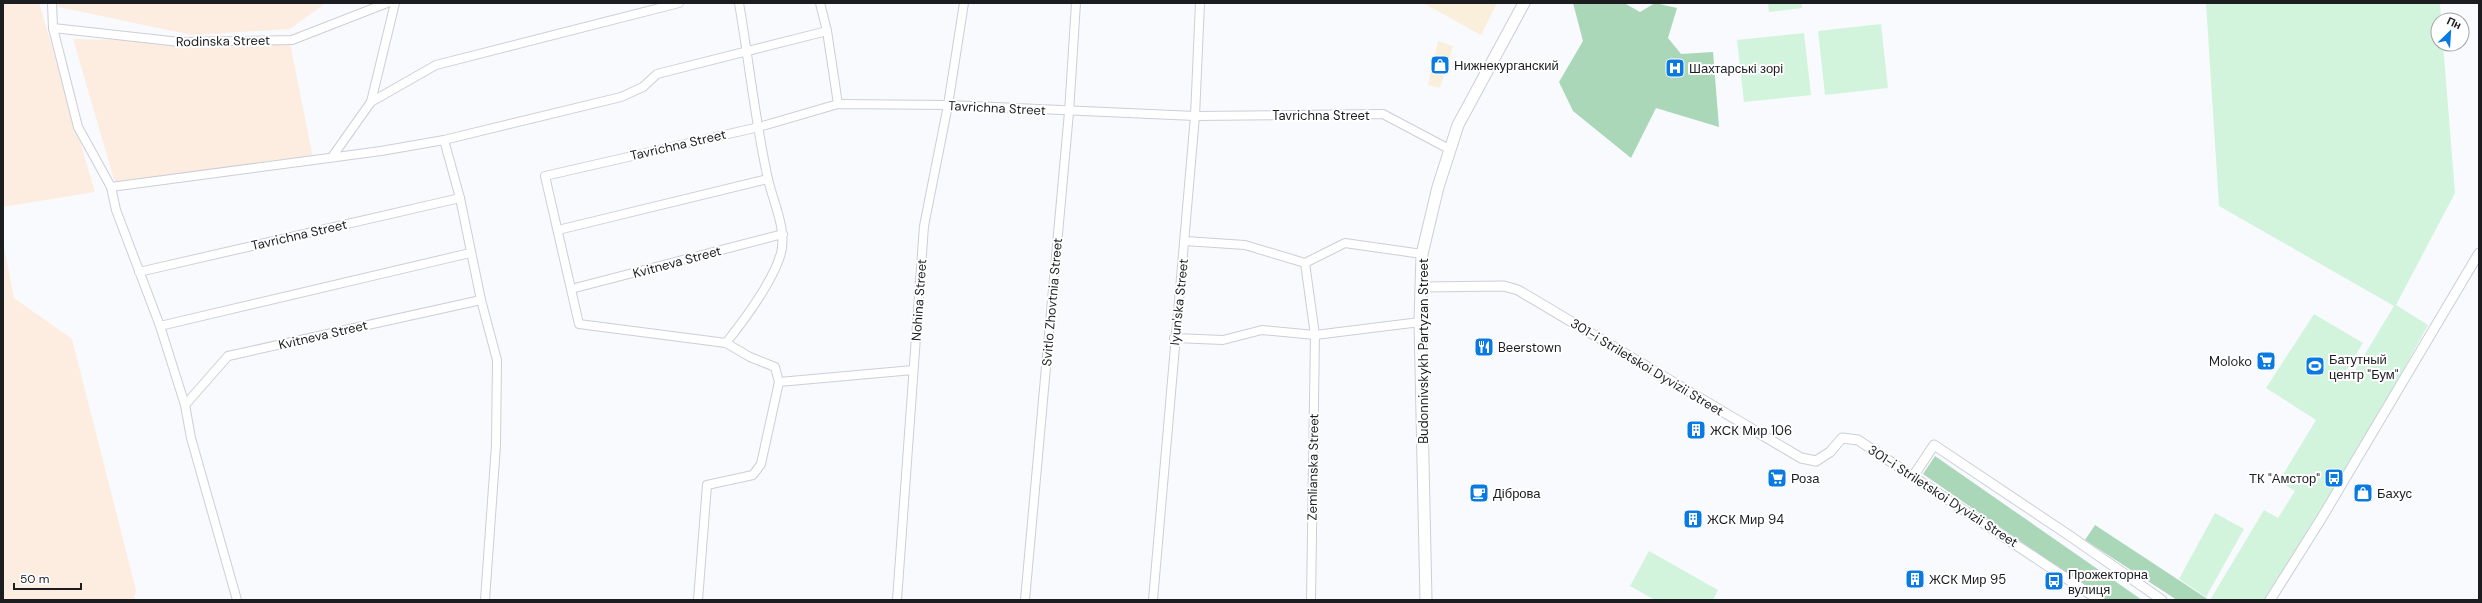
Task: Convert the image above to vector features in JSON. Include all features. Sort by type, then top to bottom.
[{"type":"main road","name":"Budonnivskykh Partyzan Street","points":[[1426,600],[1420,322],[1422,254],[1448,150],[1470,99],[1524,3]]},
{"type":"street","points":[[52,3],[52,28],[78,127],[111,187],[116,210],[160,326],[185,405],[191,438],[237,600]]},
{"type":"street","name":"Rodinska Street","points":[[52,28],[180,42],[292,40],[387,3]]},
{"type":"street","points":[[332,157],[371,102],[395,3]]},
{"type":"street","points":[[371,102],[436,65],[680,3]]},
{"type":"street","points":[[726,343],[740,325],[768,281],[781,253],[783,234],[768,179],[739,3]]},
{"type":"street","points":[[820,3],[827,30],[838,104]]},
{"type":"street","name":"Nohina Street","points":[[897,600],[924,226],[948,105],[964,3]]},
{"type":"street","name":"Svitlo Zhovtnia Street","points":[[1025,600],[1069,112],[1076,3]]},
{"type":"street","name":"Iyun'ska Street","points":[[1152,600],[1174,338],[1186,241],[1195,116],[1200,3]]},
{"type":"street","points":[[111,187],[444,140],[621,97],[642,87],[657,74],[827,30]]},
{"type":"street","name":"Tavrichna Street","points":[[558,230],[545,176],[759,127],[838,104],[948,105],[1069,112],[1195,116],[1383,114],[1448,150]]},
{"type":"street","points":[[444,140],[460,198],[470,253],[497,360],[496,445],[485,600]]},
{"type":"street","points":[[698,600],[707,485],[753,475],[760,464],[778,382],[774,366],[750,357],[726,343],[579,324],[558,230],[768,179]]},
{"type":"street","name":"Tavrichna Street","points":[[139,272],[460,198]]},
{"type":"street","name":"Kvitneva Street","points":[[571,289],[783,234]]},
{"type":"street","points":[[1186,241],[1245,245],[1305,263],[1345,243],[1422,254]]},
{"type":"street","points":[[160,326],[470,253]]},
{"type":"street","points":[[2270,600],[2321,519],[2479,253]]},
{"type":"street","name":"Zemlianska Street","points":[[1305,263],[1315,335],[1311,600]]},
{"type":"street","name":"301-i Striletskoi Dyvizii Street","points":[[1422,287],[1504,286],[1518,290],[1801,458],[1816,461],[1830,452],[1842,438],[1850,437],[1858,440],[1914,475],[2099,600]]},
{"type":"street","name":"Kvitneva Street","points":[[185,405],[228,356],[481,300]]},
{"type":"street","points":[[1174,338],[1223,340],[1262,330],[1315,335],[1420,322]]},
{"type":"street","points":[[778,382],[913,370]]},
{"type":"street","points":[[1914,475],[1934,445],[2162,600]]},
{"type":"shaded area","points":[[3,3],[39,3],[95,192],[3,207]]},
{"type":"shaded area","points":[[57,3],[326,3],[290,29],[192,35],[58,7]]},
{"type":"shaded area","points":[[1423,3],[1497,3],[1481,35]]},
{"type":"shaded area","points":[[73,39],[290,43],[313,158],[115,183]]},
{"type":"shaded area","name":"Нижнекурганский","points":[[1438,41],[1453,46],[1440,88],[1428,85]]},
{"type":"shaded area","points":[[3,242],[14,298],[72,339],[136,590],[134,600],[3,600]]},
{"type":"green space","points":[[1573,3],[1624,3],[1640,12],[1655,3],[1677,8],[1668,38],[1681,54],[1713,52],[1719,127],[1656,108],[1631,158],[1573,111],[1559,82],[1583,41]]},
{"type":"green space","points":[[1768,3],[1801,3],[1802,8],[1769,12]]},
{"type":"green space","points":[[2206,3],[2440,3],[2441,12],[2430,12],[2430,52],[2444,52],[2455,193],[2396,305],[2428,325],[2321,519],[2264,600],[2210,600],[2264,510],[2278,518],[2295,491],[2279,481],[2316,420],[2266,388],[2314,314],[2363,343],[2344,374],[2351,377],[2394,306],[2219,206]]},
{"type":"green space","points":[[1881,24],[1888,88],[1825,95],[1818,31]]},
{"type":"green space","points":[[1804,33],[1811,95],[1744,102],[1737,40]]},
{"type":"green space","points":[[1935,456],[2142,600],[2105,600],[1923,474]]},
{"type":"green space","points":[[2215,513],[2244,529],[2206,597],[2179,579]]},
{"type":"green space","points":[[2095,525],[2209,600],[2177,600],[2085,540]]},
{"type":"green space","points":[[1649,551],[1718,590],[1713,600],[1655,600],[1630,586]]},
{"type":"place","name":"Нижнекурганский","points":[[1440,65]]},
{"type":"place","name":"Шахтарські зорі","points":[[1675,68]]},
{"type":"place","name":"Beerstown","points":[[1484,347]]},
{"type":"place","name":"Moloko","points":[[2266,361]]},
{"type":"place","name":"Батутный центр \"Бум\"","points":[[2315,366]]},
{"type":"place","name":"ЖСК Мир 106","points":[[1696,430]]},
{"type":"place","name":"Роза","points":[[1777,478]]},
{"type":"place","name":"ТК \"Амстор\"","points":[[2334,478]]},
{"type":"place","name":"Діброва","points":[[1479,493]]},
{"type":"place","name":"Бахус","points":[[2363,493]]},
{"type":"place","name":"ЖСК Мир 94","points":[[1693,519]]},
{"type":"place","name":"ЖСК Мир 95","points":[[1915,579]]},
{"type":"place","name":"Прожекторна вулиця","points":[[2054,581]]}]
